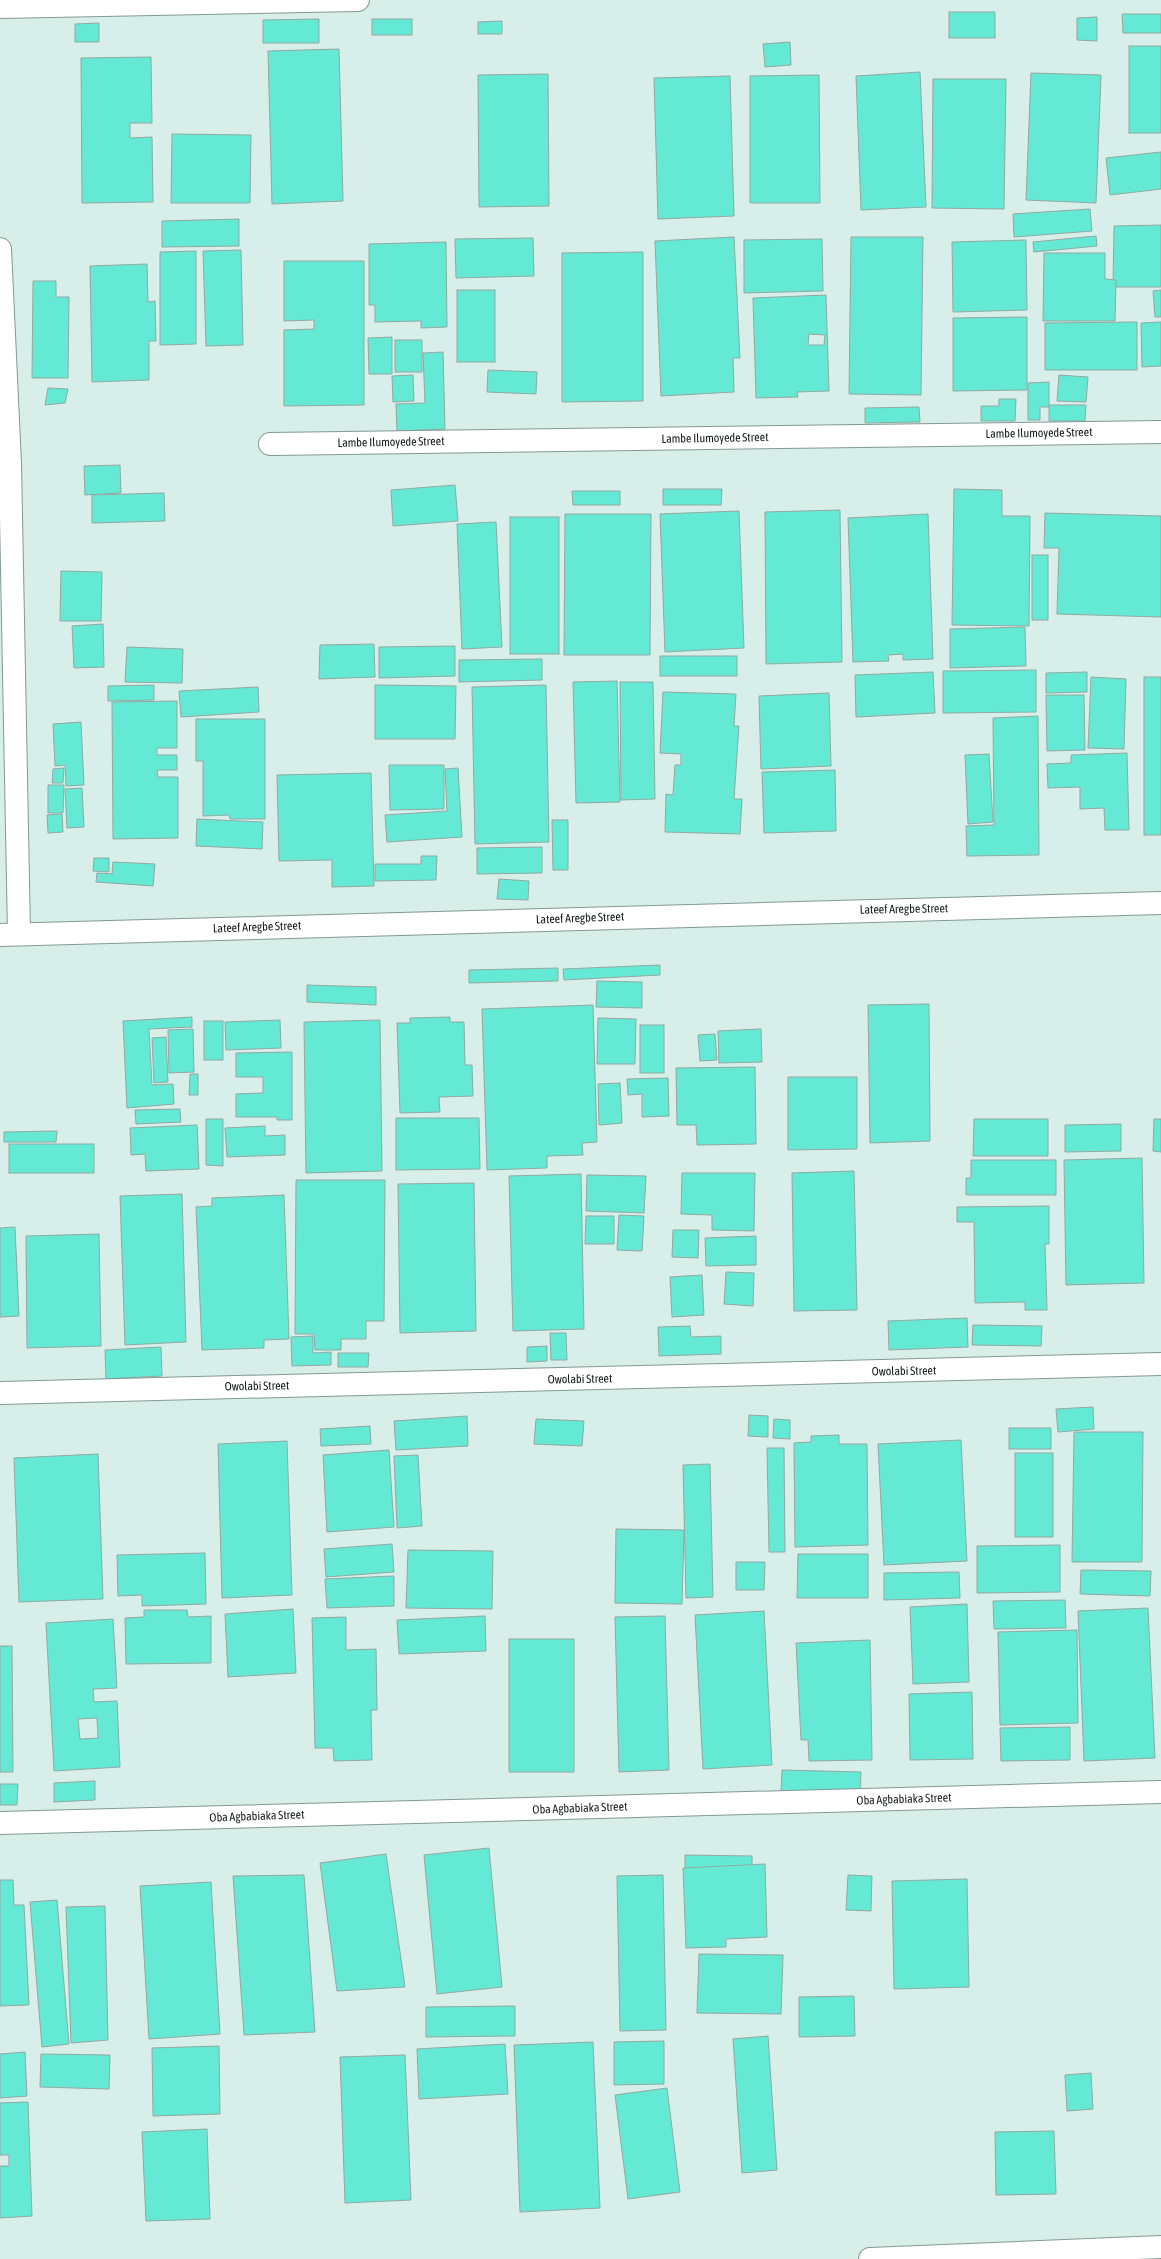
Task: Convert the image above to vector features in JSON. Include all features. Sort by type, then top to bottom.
[{"type":"street","points":[[0,7],[358,0]]},
{"type":"street","points":[[0,249],[10,462],[9,935]]},
{"type":"street","name":"Lambe Ilumoyede Street","points":[[270,444],[1161,432]]},
{"type":"street","name":"Lateef Aregbe Street","points":[[9,935],[1161,903]]},
{"type":"street","name":"Owolabi Street","points":[[0,1393],[1161,1364]]},
{"type":"street","name":"Oba Agbabiaka Street","points":[[0,1823],[1161,1792]]},
{"type":"street","points":[[870,2259],[1161,2247]]},
{"type":"building","points":[[949,12],[995,12],[995,38],[949,38]]},
{"type":"building","points":[[1122,14],[1161,14],[1161,33],[1123,33]]},
{"type":"building","points":[[1097,17],[1097,41],[1077,40],[1077,18]]},
{"type":"building","points":[[319,19],[319,43],[263,43],[263,20]]},
{"type":"building","points":[[372,19],[412,19],[412,35],[372,35]]},
{"type":"building","points":[[502,21],[502,34],[478,34],[478,22]]},
{"type":"building","points":[[99,23],[99,42],[75,42],[75,24]]},
{"type":"building","points":[[790,42],[791,65],[765,67],[763,44]]},
{"type":"building","points":[[1129,46],[1161,46],[1161,133],[1129,133]]},
{"type":"building","points":[[339,49],[343,201],[272,204],[268,51]]},
{"type":"building","points":[[151,57],[152,123],[130,123],[130,138],[152,137],[153,202],[82,203],[81,58]]},
{"type":"building","points":[[920,72],[926,207],[861,210],[856,76]]},
{"type":"building","points":[[1031,73],[1101,75],[1096,203],[1026,200]]},
{"type":"building","points":[[548,74],[549,206],[479,207],[478,75]]},
{"type":"building","points":[[819,75],[820,203],[750,203],[750,76]]},
{"type":"building","points":[[730,76],[734,216],[658,219],[654,78]]},
{"type":"building","points":[[933,79],[1006,79],[1004,209],[932,208]]},
{"type":"building","points":[[172,134],[251,135],[250,203],[171,203]]},
{"type":"building","points":[[1161,152],[1161,189],[1110,195],[1106,158]]},
{"type":"building","points":[[1090,209],[1092,231],[1014,237],[1013,214]]},
{"type":"building","points":[[239,219],[239,246],[162,247],[162,221]]},
{"type":"building","points":[[1161,225],[1161,287],[1113,287],[1114,226]]},
{"type":"building","points":[[1096,236],[1097,246],[1034,252],[1033,242]]},
{"type":"building","points":[[734,237],[740,358],[733,358],[734,392],[661,396],[655,241]]},
{"type":"building","points":[[851,237],[923,237],[921,395],[849,394]]},
{"type":"building","points":[[533,238],[534,276],[456,278],[455,239]]},
{"type":"building","points":[[822,239],[823,291],[744,293],[744,240]]},
{"type":"building","points":[[1026,240],[1027,310],[953,312],[952,242]]},
{"type":"building","points":[[446,242],[447,327],[421,328],[421,321],[375,322],[375,305],[369,305],[369,244]]},
{"type":"building","points":[[241,250],[243,345],[206,346],[203,251]]},
{"type":"building","points":[[196,251],[196,344],[160,345],[160,252]]},
{"type":"building","points":[[643,252],[643,401],[562,402],[562,253]]},
{"type":"building","points":[[1044,253],[1105,253],[1105,279],[1116,280],[1115,321],[1043,321]]},
{"type":"building","points":[[284,261],[364,261],[364,405],[284,406],[284,330],[314,329],[314,320],[284,321]]},
{"type":"building","points":[[147,264],[148,302],[155,301],[156,341],[149,341],[149,380],[92,382],[90,266]]},
{"type":"building","points":[[33,281],[56,281],[56,297],[69,297],[68,378],[32,378]]},
{"type":"building","points":[[457,290],[495,290],[495,362],[457,362]]},
{"type":"building","points":[[1161,290],[1161,317],[1155,317],[1153,291]]},
{"type":"building","points":[[826,295],[829,391],[797,392],[798,397],[756,398],[753,298]],"holes":[[[809,334],[825,335],[824,345],[808,345]]]},
{"type":"building","points":[[1027,317],[1027,390],[953,391],[953,318]]},
{"type":"building","points":[[1137,322],[1137,370],[1045,370],[1045,323]]},
{"type":"building","points":[[1161,322],[1161,366],[1142,367],[1141,323]]},
{"type":"building","points":[[392,337],[392,374],[369,374],[368,338]]},
{"type":"building","points":[[395,340],[422,340],[422,372],[395,372]]},
{"type":"building","points":[[443,352],[445,429],[397,431],[396,404],[425,403],[423,353]]},
{"type":"building","points":[[488,370],[537,372],[536,394],[487,392]]},
{"type":"building","points":[[413,375],[414,401],[393,402],[392,376]]},
{"type":"building","points":[[1059,375],[1088,377],[1086,402],[1057,401]]},
{"type":"building","points":[[1049,382],[1049,407],[1040,407],[1040,420],[1028,420],[1028,383]]},
{"type":"building","points":[[48,388],[68,389],[65,403],[45,405]]},
{"type":"building","points":[[999,399],[1016,399],[1015,421],[981,421],[981,406],[999,406]]},
{"type":"building","points":[[1049,405],[1086,405],[1085,421],[1049,421]]},
{"type":"building","points":[[919,407],[920,422],[865,423],[865,408]]},
{"type":"building","points":[[120,465],[121,493],[85,495],[84,466]]},
{"type":"building","points":[[455,485],[458,521],[393,526],[391,490]]},
{"type":"building","points":[[663,489],[722,489],[721,505],[663,505]]},
{"type":"building","points":[[954,489],[1002,490],[1002,516],[1030,516],[1029,626],[952,625]]},
{"type":"building","points":[[572,491],[620,491],[620,505],[573,505]]},
{"type":"building","points":[[164,493],[165,521],[92,523],[92,495]]},
{"type":"building","points":[[840,510],[842,662],[766,664],[765,512]]},
{"type":"building","points":[[739,511],[744,648],[665,652],[660,514]]},
{"type":"building","points":[[1045,513],[1161,516],[1161,617],[1057,614],[1059,548],[1044,548]]},
{"type":"building","points":[[565,514],[651,514],[650,655],[564,655]]},
{"type":"building","points":[[928,514],[933,659],[903,660],[903,654],[888,655],[889,661],[853,662],[848,518]]},
{"type":"building","points":[[510,517],[559,517],[559,654],[510,654]]},
{"type":"building","points":[[496,522],[502,647],[462,649],[457,524]]},
{"type":"building","points":[[1032,555],[1048,555],[1048,620],[1032,620]]},
{"type":"building","points":[[61,571],[102,572],[101,621],[60,621]]},
{"type":"building","points":[[103,624],[104,667],[74,668],[72,626]]},
{"type":"building","points":[[1025,627],[1026,666],[950,668],[950,629]]},
{"type":"building","points":[[374,644],[375,677],[319,679],[320,645]]},
{"type":"building","points":[[455,646],[455,676],[379,678],[379,647]]},
{"type":"building","points":[[127,647],[183,649],[182,683],[125,682]]},
{"type":"building","points":[[660,656],[737,656],[737,676],[660,676]]},
{"type":"building","points":[[542,659],[542,680],[459,682],[459,660]]},
{"type":"building","points":[[1036,670],[1036,712],[943,713],[943,671]]},
{"type":"building","points":[[933,672],[935,713],[856,717],[855,675]]},
{"type":"building","points":[[1087,672],[1087,692],[1046,693],[1046,673]]},
{"type":"building","points":[[1091,677],[1126,679],[1124,749],[1088,748]]},
{"type":"building","points":[[1144,677],[1161,677],[1161,835],[1144,835]]},
{"type":"building","points":[[617,681],[620,802],[576,803],[573,682]]},
{"type":"building","points":[[620,682],[653,682],[655,799],[621,800]]},
{"type":"building","points":[[154,685],[154,700],[108,701],[108,686]]},
{"type":"building","points":[[375,685],[456,686],[455,739],[375,739]]},
{"type":"building","points":[[546,685],[549,842],[475,844],[472,687]]},
{"type":"building","points":[[258,687],[259,712],[181,717],[179,691]]},
{"type":"building","points":[[663,692],[736,694],[734,726],[739,726],[734,799],[742,799],[740,834],[665,832],[666,794],[673,795],[675,765],[681,765],[681,754],[660,753]]},
{"type":"building","points":[[829,693],[831,766],[761,769],[759,696]]},
{"type":"building","points":[[1046,695],[1084,695],[1085,750],[1047,751]]},
{"type":"building","points":[[177,701],[177,748],[157,748],[157,755],[177,755],[177,770],[157,770],[158,777],[178,777],[178,838],[113,839],[112,702]]},
{"type":"building","points":[[1038,716],[1039,855],[967,856],[966,826],[994,825],[993,718]]},
{"type":"building","points":[[196,719],[265,719],[265,819],[230,819],[229,815],[203,816],[203,761],[196,761]]},
{"type":"building","points":[[81,722],[84,785],[66,786],[65,765],[55,766],[53,724]]},
{"type":"building","points":[[1127,753],[1129,830],[1105,830],[1104,808],[1080,809],[1080,787],[1048,788],[1047,764],[1071,763],[1071,755]]},
{"type":"building","points":[[989,754],[993,822],[968,824],[965,755]]},
{"type":"building","points":[[389,765],[444,765],[444,809],[390,810]]},
{"type":"building","points":[[64,768],[63,783],[52,783],[53,769]]},
{"type":"building","points":[[458,768],[462,837],[387,842],[385,815],[447,811],[445,769]]},
{"type":"building","points":[[835,770],[836,831],[764,833],[762,772]]},
{"type":"building","points":[[371,773],[374,886],[332,887],[332,860],[279,861],[277,775]]},
{"type":"building","points":[[48,785],[64,785],[63,813],[48,813]]},
{"type":"building","points":[[82,788],[84,827],[67,828],[65,789]]},
{"type":"building","points":[[62,814],[63,832],[48,833],[47,815]]},
{"type":"building","points":[[197,819],[263,822],[262,849],[196,846]]},
{"type":"building","points":[[552,820],[568,820],[568,870],[553,870]]},
{"type":"building","points":[[542,847],[542,873],[477,874],[477,848]]},
{"type":"building","points":[[421,856],[437,856],[436,880],[375,881],[375,864],[421,864]]},
{"type":"building","points":[[94,858],[109,858],[109,872],[93,871]]},
{"type":"building","points":[[113,862],[155,864],[153,886],[96,882],[97,873],[112,874]]},
{"type":"building","points":[[499,879],[529,881],[528,900],[497,899]]},
{"type":"building","points":[[660,965],[660,975],[564,980],[563,969]]},
{"type":"building","points":[[558,968],[558,981],[469,983],[469,970]]},
{"type":"building","points":[[597,981],[642,982],[642,1008],[596,1007]]},
{"type":"building","points":[[307,985],[376,987],[376,1005],[307,1002]]},
{"type":"building","points":[[929,1004],[930,1141],[870,1143],[868,1005]]},
{"type":"building","points":[[593,1005],[597,1142],[582,1143],[583,1155],[547,1156],[547,1168],[487,1170],[482,1009]]},
{"type":"building","points":[[192,1017],[192,1027],[149,1029],[152,1085],[173,1084],[174,1104],[127,1108],[123,1021]]},
{"type":"building","points":[[450,1017],[450,1022],[464,1022],[465,1065],[472,1065],[473,1096],[439,1097],[440,1112],[400,1113],[397,1023],[410,1023],[410,1018]]},
{"type":"building","points":[[598,1018],[636,1019],[635,1064],[597,1064]]},
{"type":"building","points":[[280,1020],[281,1048],[226,1050],[225,1022]]},
{"type":"building","points":[[380,1020],[382,1171],[306,1173],[304,1022]]},
{"type":"building","points":[[204,1021],[223,1021],[223,1060],[204,1060]]},
{"type":"building","points":[[640,1025],[664,1025],[664,1073],[640,1073]]},
{"type":"building","points":[[193,1029],[194,1072],[169,1073],[168,1030]]},
{"type":"building","points":[[761,1029],[762,1062],[719,1063],[718,1031]]},
{"type":"building","points":[[715,1034],[717,1060],[700,1061],[698,1035]]},
{"type":"building","points":[[166,1037],[168,1082],[154,1083],[152,1038]]},
{"type":"building","points":[[292,1052],[292,1120],[277,1120],[277,1117],[236,1117],[236,1094],[263,1093],[263,1077],[236,1077],[236,1053]]},
{"type":"building","points":[[755,1067],[756,1144],[697,1145],[696,1125],[677,1125],[676,1068]]},
{"type":"building","points":[[190,1074],[198,1074],[198,1095],[189,1095]]},
{"type":"building","points":[[788,1077],[857,1077],[857,1149],[788,1150]]},
{"type":"building","points":[[668,1078],[669,1116],[642,1117],[642,1094],[628,1095],[627,1079]]},
{"type":"building","points":[[620,1083],[622,1123],[599,1125],[598,1084]]},
{"type":"building","points":[[180,1109],[181,1122],[136,1124],[135,1110]]},
{"type":"building","points":[[396,1118],[479,1118],[480,1169],[396,1170]]},
{"type":"building","points":[[206,1119],[223,1119],[223,1166],[206,1165]]},
{"type":"building","points":[[974,1119],[1048,1119],[1048,1156],[973,1156]]},
{"type":"building","points":[[1154,1119],[1161,1119],[1161,1152],[1153,1151]]},
{"type":"building","points":[[1121,1124],[1121,1151],[1065,1152],[1065,1125]]},
{"type":"building","points":[[197,1125],[199,1169],[146,1171],[145,1154],[131,1155],[130,1128]]},
{"type":"building","points":[[265,1126],[265,1136],[285,1135],[285,1155],[227,1157],[225,1128]]},
{"type":"building","points":[[57,1131],[56,1142],[4,1142],[4,1132]]},
{"type":"building","points":[[9,1144],[94,1144],[94,1173],[9,1173]]},
{"type":"building","points":[[1142,1158],[1144,1283],[1066,1285],[1064,1160]]},
{"type":"building","points":[[971,1160],[1056,1160],[1056,1195],[966,1195],[966,1178],[971,1178]]},
{"type":"building","points":[[854,1171],[857,1310],[794,1311],[792,1173]]},
{"type":"building","points":[[682,1173],[755,1173],[754,1231],[712,1230],[712,1215],[681,1214]]},
{"type":"building","points":[[581,1174],[584,1329],[513,1331],[509,1176]]},
{"type":"building","points":[[587,1175],[646,1176],[644,1213],[586,1211]]},
{"type":"building","points":[[296,1180],[385,1180],[384,1321],[366,1321],[366,1339],[341,1339],[341,1350],[315,1350],[314,1334],[295,1334]]},
{"type":"building","points":[[474,1183],[476,1331],[400,1333],[398,1184]]},
{"type":"building","points":[[182,1194],[186,1342],[125,1345],[120,1196]]},
{"type":"building","points":[[284,1195],[289,1339],[264,1340],[264,1348],[202,1350],[196,1207],[212,1206],[212,1198]]},
{"type":"building","points":[[1049,1206],[1049,1244],[1045,1244],[1047,1310],[1025,1310],[1025,1302],[975,1303],[974,1222],[957,1222],[957,1207]]},
{"type":"building","points":[[619,1215],[644,1216],[642,1251],[617,1250]]},
{"type":"building","points":[[586,1216],[614,1216],[614,1244],[585,1244]]},
{"type":"building","points":[[15,1227],[19,1316],[0,1317],[0,1228]]},
{"type":"building","points":[[673,1230],[699,1230],[698,1258],[672,1257]]},
{"type":"building","points":[[99,1234],[101,1346],[27,1348],[26,1236]]},
{"type":"building","points":[[756,1236],[756,1265],[706,1266],[705,1238]]},
{"type":"building","points":[[726,1272],[754,1273],[753,1306],[724,1304]]},
{"type":"building","points":[[702,1275],[704,1315],[672,1317],[670,1277]]},
{"type":"building","points":[[967,1318],[968,1347],[889,1350],[888,1321]]},
{"type":"building","points":[[973,1325],[1042,1326],[1041,1346],[972,1345]]},
{"type":"building","points":[[690,1326],[691,1337],[721,1336],[721,1354],[659,1356],[658,1327]]},
{"type":"building","points":[[550,1333],[566,1333],[567,1360],[551,1360]]},
{"type":"building","points":[[313,1336],[313,1353],[331,1352],[331,1365],[292,1366],[291,1337]]},
{"type":"building","points":[[547,1346],[547,1361],[527,1362],[527,1347]]},
{"type":"building","points":[[161,1347],[162,1376],[106,1379],[105,1350]]},
{"type":"building","points":[[338,1353],[369,1353],[368,1367],[338,1367]]},
{"type":"building","points":[[1093,1407],[1094,1429],[1058,1432],[1056,1409]]},
{"type":"building","points":[[749,1415],[768,1416],[768,1437],[748,1436]]},
{"type":"building","points":[[467,1416],[468,1446],[396,1450],[394,1421]]},
{"type":"building","points":[[536,1419],[584,1421],[582,1446],[534,1444]]},
{"type":"building","points":[[774,1419],[790,1420],[790,1439],[773,1438]]},
{"type":"building","points":[[370,1426],[371,1444],[321,1446],[320,1429]]},
{"type":"building","points":[[1009,1428],[1051,1428],[1051,1449],[1009,1449]]},
{"type":"building","points":[[1074,1432],[1143,1432],[1142,1562],[1072,1562]]},
{"type":"building","points":[[839,1435],[839,1444],[867,1444],[868,1545],[795,1547],[794,1443],[811,1442],[811,1436]]},
{"type":"building","points":[[961,1440],[967,1561],[884,1565],[878,1444]]},
{"type":"building","points":[[287,1441],[292,1595],[222,1598],[218,1444]]},
{"type":"building","points":[[767,1448],[784,1448],[785,1552],[769,1552]]},
{"type":"building","points":[[389,1450],[394,1527],[327,1532],[323,1455]]},
{"type":"building","points":[[1015,1453],[1053,1453],[1053,1537],[1015,1537]]},
{"type":"building","points":[[98,1454],[103,1599],[19,1602],[14,1458]]},
{"type":"building","points":[[418,1455],[422,1526],[397,1528],[394,1456]]},
{"type":"building","points":[[710,1464],[713,1597],[686,1598],[683,1465]]},
{"type":"building","points":[[616,1529],[684,1530],[682,1604],[615,1603]]},
{"type":"building","points":[[392,1544],[394,1572],[326,1577],[324,1549]]},
{"type":"building","points":[[1060,1545],[1060,1592],[977,1593],[977,1546]]},
{"type":"building","points":[[408,1550],[493,1551],[492,1609],[406,1608]]},
{"type":"building","points":[[205,1553],[206,1604],[142,1606],[142,1595],[118,1596],[117,1555]]},
{"type":"building","points":[[798,1554],[868,1554],[868,1598],[797,1598]]},
{"type":"building","points":[[736,1562],[765,1562],[764,1590],[736,1590]]},
{"type":"building","points":[[1081,1570],[1151,1571],[1150,1596],[1080,1594]]},
{"type":"building","points":[[959,1572],[960,1598],[884,1600],[884,1573]]},
{"type":"building","points":[[394,1576],[394,1606],[327,1608],[325,1579]]},
{"type":"building","points":[[1065,1600],[1066,1628],[994,1629],[993,1601]]},
{"type":"building","points":[[967,1604],[969,1682],[913,1684],[910,1607]]},
{"type":"building","points":[[1148,1608],[1155,1758],[1084,1761],[1078,1611]]},
{"type":"building","points":[[293,1609],[296,1673],[228,1677],[225,1614]]},
{"type":"building","points":[[144,1610],[187,1610],[188,1617],[211,1616],[211,1663],[126,1664],[125,1618],[144,1617]]},
{"type":"building","points":[[764,1611],[772,1765],[703,1769],[695,1615]]},
{"type":"building","points":[[485,1616],[486,1651],[399,1654],[397,1620]]},
{"type":"building","points":[[665,1616],[669,1770],[619,1772],[615,1617]]},
{"type":"building","points":[[346,1617],[346,1650],[376,1649],[377,1710],[371,1710],[372,1760],[334,1761],[333,1748],[315,1748],[312,1618]]},
{"type":"building","points":[[113,1619],[117,1688],[93,1689],[94,1702],[117,1701],[120,1767],[54,1771],[46,1623]],"holes":[[[97,1718],[98,1738],[80,1739],[78,1719]]]},
{"type":"building","points":[[1077,1630],[1078,1723],[1000,1725],[998,1632]]},
{"type":"building","points":[[509,1639],[574,1639],[574,1772],[509,1772]]},
{"type":"building","points":[[870,1640],[872,1760],[809,1761],[808,1740],[801,1740],[796,1643]]},
{"type":"building","points":[[0,1646],[12,1646],[13,1772],[0,1772]]},
{"type":"building","points":[[972,1692],[973,1759],[910,1760],[909,1694]]},
{"type":"building","points":[[1070,1727],[1070,1760],[1001,1761],[1000,1728]]},
{"type":"building","points":[[782,1770],[861,1772],[860,1794],[781,1791]]},
{"type":"building","points":[[95,1781],[95,1800],[54,1802],[54,1783]]},
{"type":"building","points":[[0,1784],[18,1784],[17,1805],[0,1805]]},
{"type":"building","points":[[489,1848],[502,1987],[437,1994],[424,1855]]},
{"type":"building","points":[[386,1854],[405,1987],[337,1991],[320,1863]]},
{"type":"building","points":[[685,1855],[752,1856],[752,1875],[685,1874]]},
{"type":"building","points":[[765,1864],[767,1937],[726,1939],[726,1947],[686,1948],[683,1868]]},
{"type":"building","points":[[304,1875],[315,2032],[244,2035],[233,1876]]},
{"type":"building","points":[[663,1875],[666,2030],[620,2031],[617,1876]]},
{"type":"building","points":[[848,1875],[872,1876],[871,1911],[846,1910]]},
{"type":"building","points":[[967,1879],[969,1987],[894,1989],[892,1881]]},
{"type":"building","points":[[0,1880],[13,1880],[14,1905],[24,1905],[29,2005],[0,2006]]},
{"type":"building","points":[[211,1882],[220,2034],[149,2039],[140,1886]]},
{"type":"building","points":[[57,1900],[69,2044],[42,2047],[30,1902]]},
{"type":"building","points":[[105,1906],[108,2040],[71,2043],[66,1907]]},
{"type":"building","points":[[699,1954],[783,1955],[781,2014],[697,2013]]},
{"type":"building","points":[[854,1996],[855,2036],[799,2037],[799,1997]]},
{"type":"building","points":[[515,2006],[515,2036],[426,2037],[426,2007]]},
{"type":"building","points":[[768,2036],[777,2170],[742,2173],[733,2039]]},
{"type":"building","points":[[664,2041],[664,2084],[614,2085],[614,2042]]},
{"type":"building","points":[[593,2042],[600,2208],[520,2212],[514,2045]]},
{"type":"building","points":[[505,2044],[508,2094],[419,2099],[417,2049]]},
{"type":"building","points":[[219,2046],[220,2114],[153,2116],[152,2048]]},
{"type":"building","points":[[25,2052],[27,2096],[0,2098],[0,2054]]},
{"type":"building","points":[[41,2054],[110,2055],[109,2089],[40,2087]]},
{"type":"building","points":[[405,2055],[411,2200],[345,2203],[340,2057]]},
{"type":"building","points":[[1091,2073],[1093,2109],[1067,2111],[1065,2075]]},
{"type":"building","points":[[667,2088],[680,2192],[628,2199],[615,2095]]},
{"type":"building","points":[[28,2102],[32,2216],[0,2218],[0,2166],[9,2166],[9,2155],[0,2155],[0,2103]]},
{"type":"building","points":[[207,2129],[210,2219],[146,2221],[142,2132]]},
{"type":"building","points":[[1054,2131],[1056,2194],[996,2195],[995,2132]]}]
